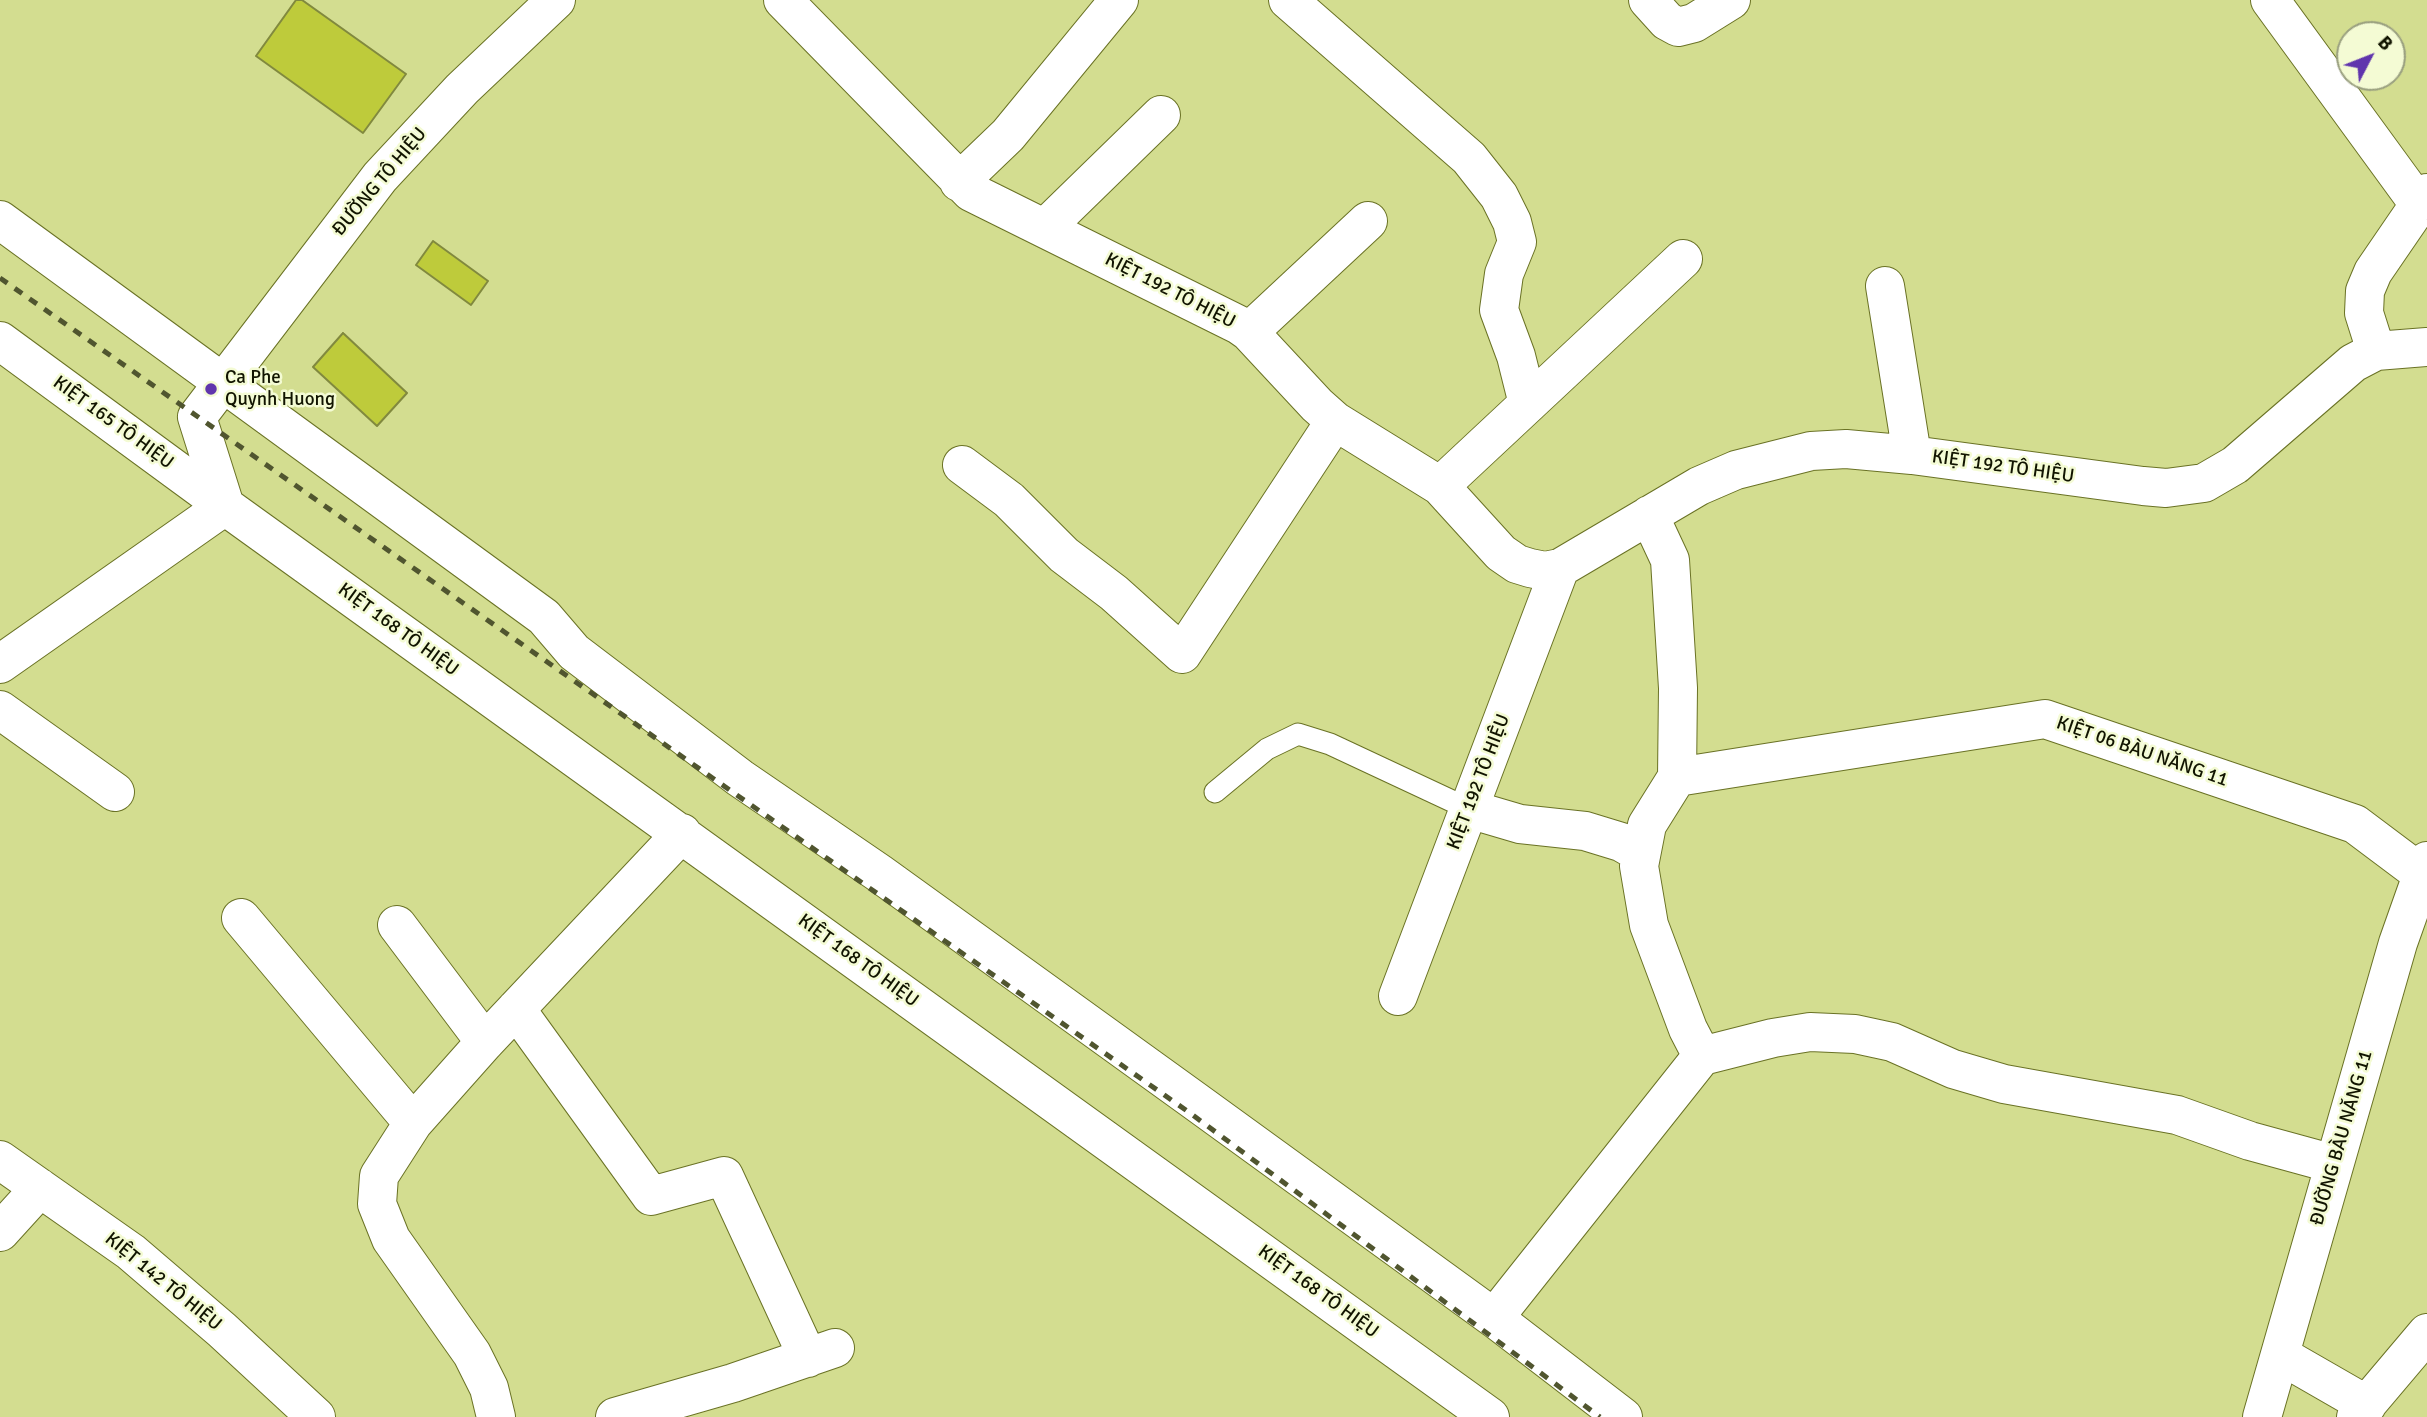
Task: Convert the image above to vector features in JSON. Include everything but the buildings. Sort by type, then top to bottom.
[{"type":"street","name":"ĐƯỜNG TÔ HIỆU","points":[[225,506],[197,417],[380,177],[462,89],[556,0]]},
{"type":"street","name":"KIỆT 192 TÔ HIỆU","points":[[783,0],[971,192],[1249,332],[1335,421],[1440,486],[1501,553],[1517,564],[1530,568],[1545,571],[1560,568],[1699,486],[1736,470],[1811,451],[1846,449],[1912,455],[2143,486],[2192,486],[2215,478],[2235,465],[2353,363],[2376,351],[2427,347]]},
{"type":"street","points":[[959,182],[1008,135],[1119,0]]},
{"type":"street","points":[[1288,0],[1469,158],[1499,196],[1512,222],[1517,242],[1504,274],[1499,310],[1516,356],[1528,404]]},
{"type":"street","points":[[1648,0],[1667,21],[1678,27],[1694,23],[1731,0]]},
{"type":"street","points":[[2270,0],[2423,198],[2373,272],[2365,291],[2364,313],[2376,351]]},
{"type":"street","points":[[1045,228],[1161,114]]},
{"type":"street","points":[[0,220],[544,617],[574,652],[740,778],[879,873],[1494,1318],[1623,1417]]},
{"type":"street","points":[[1249,332],[1368,221]]},
{"type":"street","points":[[1440,486],[1683,259]]},
{"type":"street","points":[[1885,286],[1912,455]]},
{"type":"street","name":"KIỆT 165 TÔ HIỆU","points":[[0,341],[225,506]]},
{"type":"street","points":[[962,465],[1009,500],[1063,555],[1114,593],[1182,654],[1335,421]]},
{"type":"street","points":[[0,664],[225,506]]},
{"type":"street","name":"KIỆT 168 TÔ HIỆU","points":[[225,506],[682,833],[1466,1411]]},
{"type":"street","points":[[1649,516],[1670,560],[1678,688],[1677,777],[1647,825],[1639,866],[1649,925],[1688,1029],[1702,1056]]},
{"type":"street","name":"KIỆT 192 TÔ HIỆU","points":[[1398,996],[1560,568]]},
{"type":"street","points":[[0,710],[115,792]]},
{"type":"street","name":"KIỆT 06 BÀU NĂNG 11","points":[[1677,777],[2045,719],[2355,824],[2425,870]]},
{"type":"street","points":[[1469,809],[1520,824],[1596,834],[1621,842],[1640,853]]},
{"type":"street","points":[[496,1417],[489,1388],[472,1354],[391,1239],[377,1204],[379,1176],[413,1123],[485,1042],[682,833]]},
{"type":"street","name":"ĐƯỜNG BÀU NĂNG 11","points":[[2262,1417],[2398,943],[2425,870]]},
{"type":"street","points":[[241,918],[413,1123]]},
{"type":"street","points":[[397,925],[485,1042]]},
{"type":"street","points":[[516,1009],[651,1196],[724,1176],[821,1353],[733,1384],[615,1417]]},
{"type":"street","points":[[1494,1318],[1702,1056],[1773,1038],[1810,1032],[1855,1034],[1892,1042],[1952,1069],[2004,1084],[2177,1115],[2250,1141],[2334,1164]]},
{"type":"street","name":"KIỆT 142 TÔ HIỆU","points":[[0,1160],[131,1252],[222,1330],[316,1417]]},
{"type":"street","points":[[0,1232],[40,1188]]},
{"type":"street","points":[[2280,1355],[2361,1411],[2427,1334]]},
{"type":"lane","points":[[1215,792],[1268,749],[1298,734],[1330,744],[1469,809]]},
{"type":"railway","points":[[0,278],[1190,1113],[1600,1417]]},
{"type":"place","name":"Ca Phe Quynh Huong","points":[[211,389]]}]
